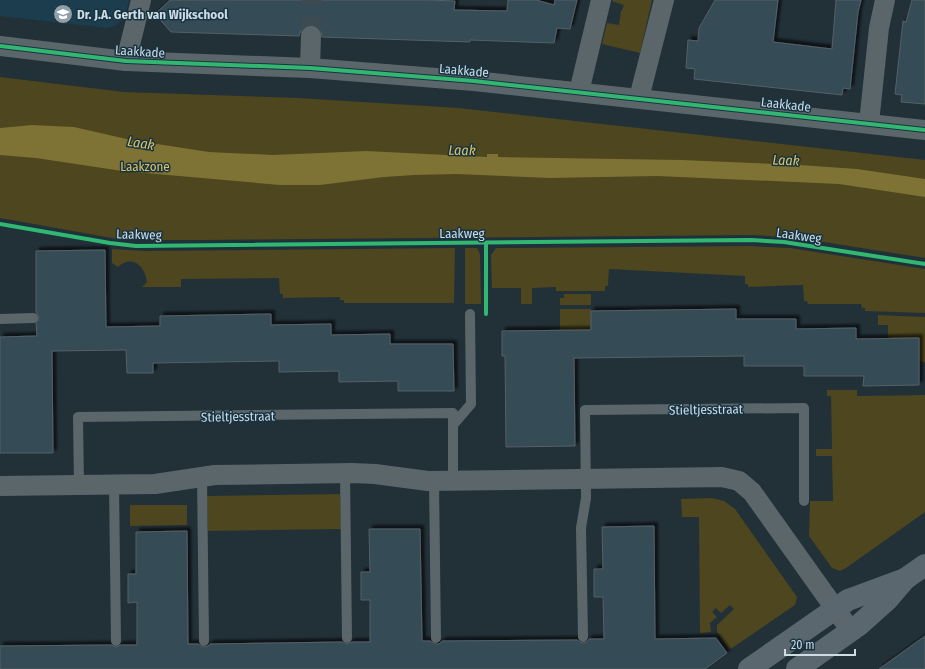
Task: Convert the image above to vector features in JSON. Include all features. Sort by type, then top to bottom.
[{"type":"main road","points":[[797,669],[851,631],[879,608],[905,579],[925,565]]},
{"type":"main road","points":[[749,669],[835,608],[857,596],[905,579]]},
{"type":"street","points":[[126,61],[141,0]]},
{"type":"street","points":[[579,92],[601,0]]},
{"type":"street","points":[[639,98],[664,0]]},
{"type":"street","points":[[869,123],[879,28],[884,0]]},
{"type":"street","points":[[310,68],[311,36]]},
{"type":"street","name":"Laakkade","points":[[0,46],[126,61],[310,68],[474,81],[925,130]]},
{"type":"street","points":[[0,486],[166,483],[215,475],[345,473],[375,474],[421,481],[732,478],[742,483],[752,492],[851,631]]},
{"type":"lane","points":[[436,638],[444,481],[453,426],[471,404],[470,314]]},
{"type":"lane","points":[[0,319],[33,318]]},
{"type":"lane","name":"Stieltjesstraat","points":[[583,637],[581,528],[585,504],[586,479],[585,410],[804,408],[804,501]]},
{"type":"lane","name":"Stieltjesstraat","points":[[78,484],[78,417],[452,413],[453,426]]},
{"type":"lane","points":[[345,473],[346,638]]},
{"type":"lane","points":[[202,476],[204,641]]},
{"type":"lane","points":[[114,484],[116,641]]},
{"type":"shaded area","name":"Dr. J.A. Gerth van Wijkschool","points":[[0,0],[129,0],[123,19],[115,26],[107,28],[0,16]]},
{"type":"green space","points":[[652,0],[640,53],[602,44],[607,23],[619,25],[621,11],[624,5],[612,1]]},
{"type":"green space","name":"Laakzone","points":[[0,77],[124,92],[298,98],[459,108],[925,160],[925,258],[798,238],[754,235],[123,240],[0,218]]},
{"type":"green space","points":[[749,246],[790,248],[925,269],[925,313],[865,311],[865,308],[862,308],[861,304],[808,304],[807,301],[804,301],[803,285],[748,287],[748,284],[745,284],[745,276],[609,269],[608,286],[605,286],[605,291],[556,291],[556,287],[532,288],[532,304],[521,304],[521,288],[492,288],[491,255],[496,248]]},
{"type":"green space","points":[[455,248],[454,303],[344,303],[344,300],[340,300],[340,297],[283,298],[283,294],[280,294],[279,278],[181,279],[181,287],[142,287],[147,282],[144,271],[141,267],[133,262],[123,263],[118,267],[112,263],[112,249],[146,251]]},
{"type":"green space","points":[[465,248],[477,248],[480,254],[481,304],[465,304]]},
{"type":"green space","points":[[564,294],[591,294],[591,305],[560,305],[560,298],[564,298]]},
{"type":"green space","points":[[560,309],[591,309],[591,333],[560,330]]},
{"type":"green space","points":[[878,315],[925,317],[925,363],[919,361],[888,339],[888,325],[878,325]]},
{"type":"green space","points":[[827,390],[857,390],[857,396],[925,395],[925,512],[840,571],[832,568],[809,536],[810,501],[833,501],[832,456],[816,456],[816,449],[832,449],[831,396],[827,396]]},
{"type":"green space","points":[[340,494],[341,529],[208,531],[207,496]]},
{"type":"green space","points":[[712,498],[724,501],[735,509],[797,597],[795,605],[729,650],[717,632],[717,625],[734,609],[730,605],[721,613],[716,608],[712,612],[717,617],[710,623],[711,632],[700,633],[699,517],[682,517],[681,499]]},
{"type":"green space","points":[[130,505],[187,505],[187,525],[130,526]]},
{"type":"water","name":"Laak","points":[[32,125],[74,127],[131,140],[209,152],[273,155],[366,151],[487,157],[487,154],[498,154],[498,157],[682,160],[776,164],[777,161],[785,162],[785,164],[857,169],[925,179],[925,197],[839,184],[657,176],[550,178],[456,174],[414,175],[320,185],[280,185],[122,171],[36,158],[0,155],[0,128]]},
{"type":"building","points":[[170,0],[428,0],[455,1],[454,10],[507,11],[508,0],[536,0],[554,5],[555,0],[577,0],[570,29],[557,28],[554,43],[322,37],[321,31],[317,26],[311,25],[305,26],[301,30],[299,36],[171,32],[155,14]]},
{"type":"building","points":[[715,0],[778,0],[773,42],[832,49],[836,0],[861,0],[858,12],[850,89],[843,88],[842,95],[694,79],[695,69],[686,68],[688,40],[698,41],[699,28]]},
{"type":"building","points":[[912,0],[925,0],[925,104],[901,102],[902,95],[895,94],[903,21],[906,22]]},
{"type":"building","points":[[105,250],[106,327],[160,326],[160,316],[271,314],[271,325],[331,324],[331,335],[390,334],[390,344],[453,344],[454,391],[398,391],[398,381],[339,382],[339,371],[279,372],[279,361],[153,363],[153,373],[127,373],[126,350],[52,351],[53,453],[0,453],[0,337],[37,336],[36,323],[39,318],[36,312],[36,251]]},
{"type":"building","points":[[736,309],[736,319],[796,319],[796,329],[856,328],[856,339],[919,338],[919,385],[863,386],[864,376],[804,376],[804,366],[744,366],[744,356],[574,358],[575,446],[506,447],[505,356],[502,356],[502,331],[591,330],[591,311]]},
{"type":"building","points":[[654,526],[655,639],[716,638],[727,653],[705,669],[0,669],[0,646],[111,645],[116,647],[121,645],[137,645],[137,602],[128,603],[128,574],[136,574],[136,532],[187,531],[188,644],[198,644],[204,647],[210,644],[342,642],[347,644],[352,642],[370,642],[370,600],[361,600],[361,572],[370,572],[369,529],[420,529],[422,641],[430,641],[439,644],[442,641],[577,640],[583,643],[587,642],[589,639],[604,639],[603,597],[594,597],[594,569],[603,569],[602,527]]},
{"type":"building","points":[[925,636],[925,669],[879,669]]},
{"type":"tunnel","points":[[311,36],[312,0]]},
{"type":"cycle path","points":[[0,46],[126,61],[310,68],[474,81],[925,130]]},
{"type":"cycle path","name":"Laakweg","points":[[0,224],[136,246],[751,240],[784,242],[925,264]]},
{"type":"cycle path","name":"Laakweg","points":[[486,243],[486,314]]},
{"type":"place","name":"Dr. J.A. Gerth van Wijkschool","points":[[63,14]]}]
